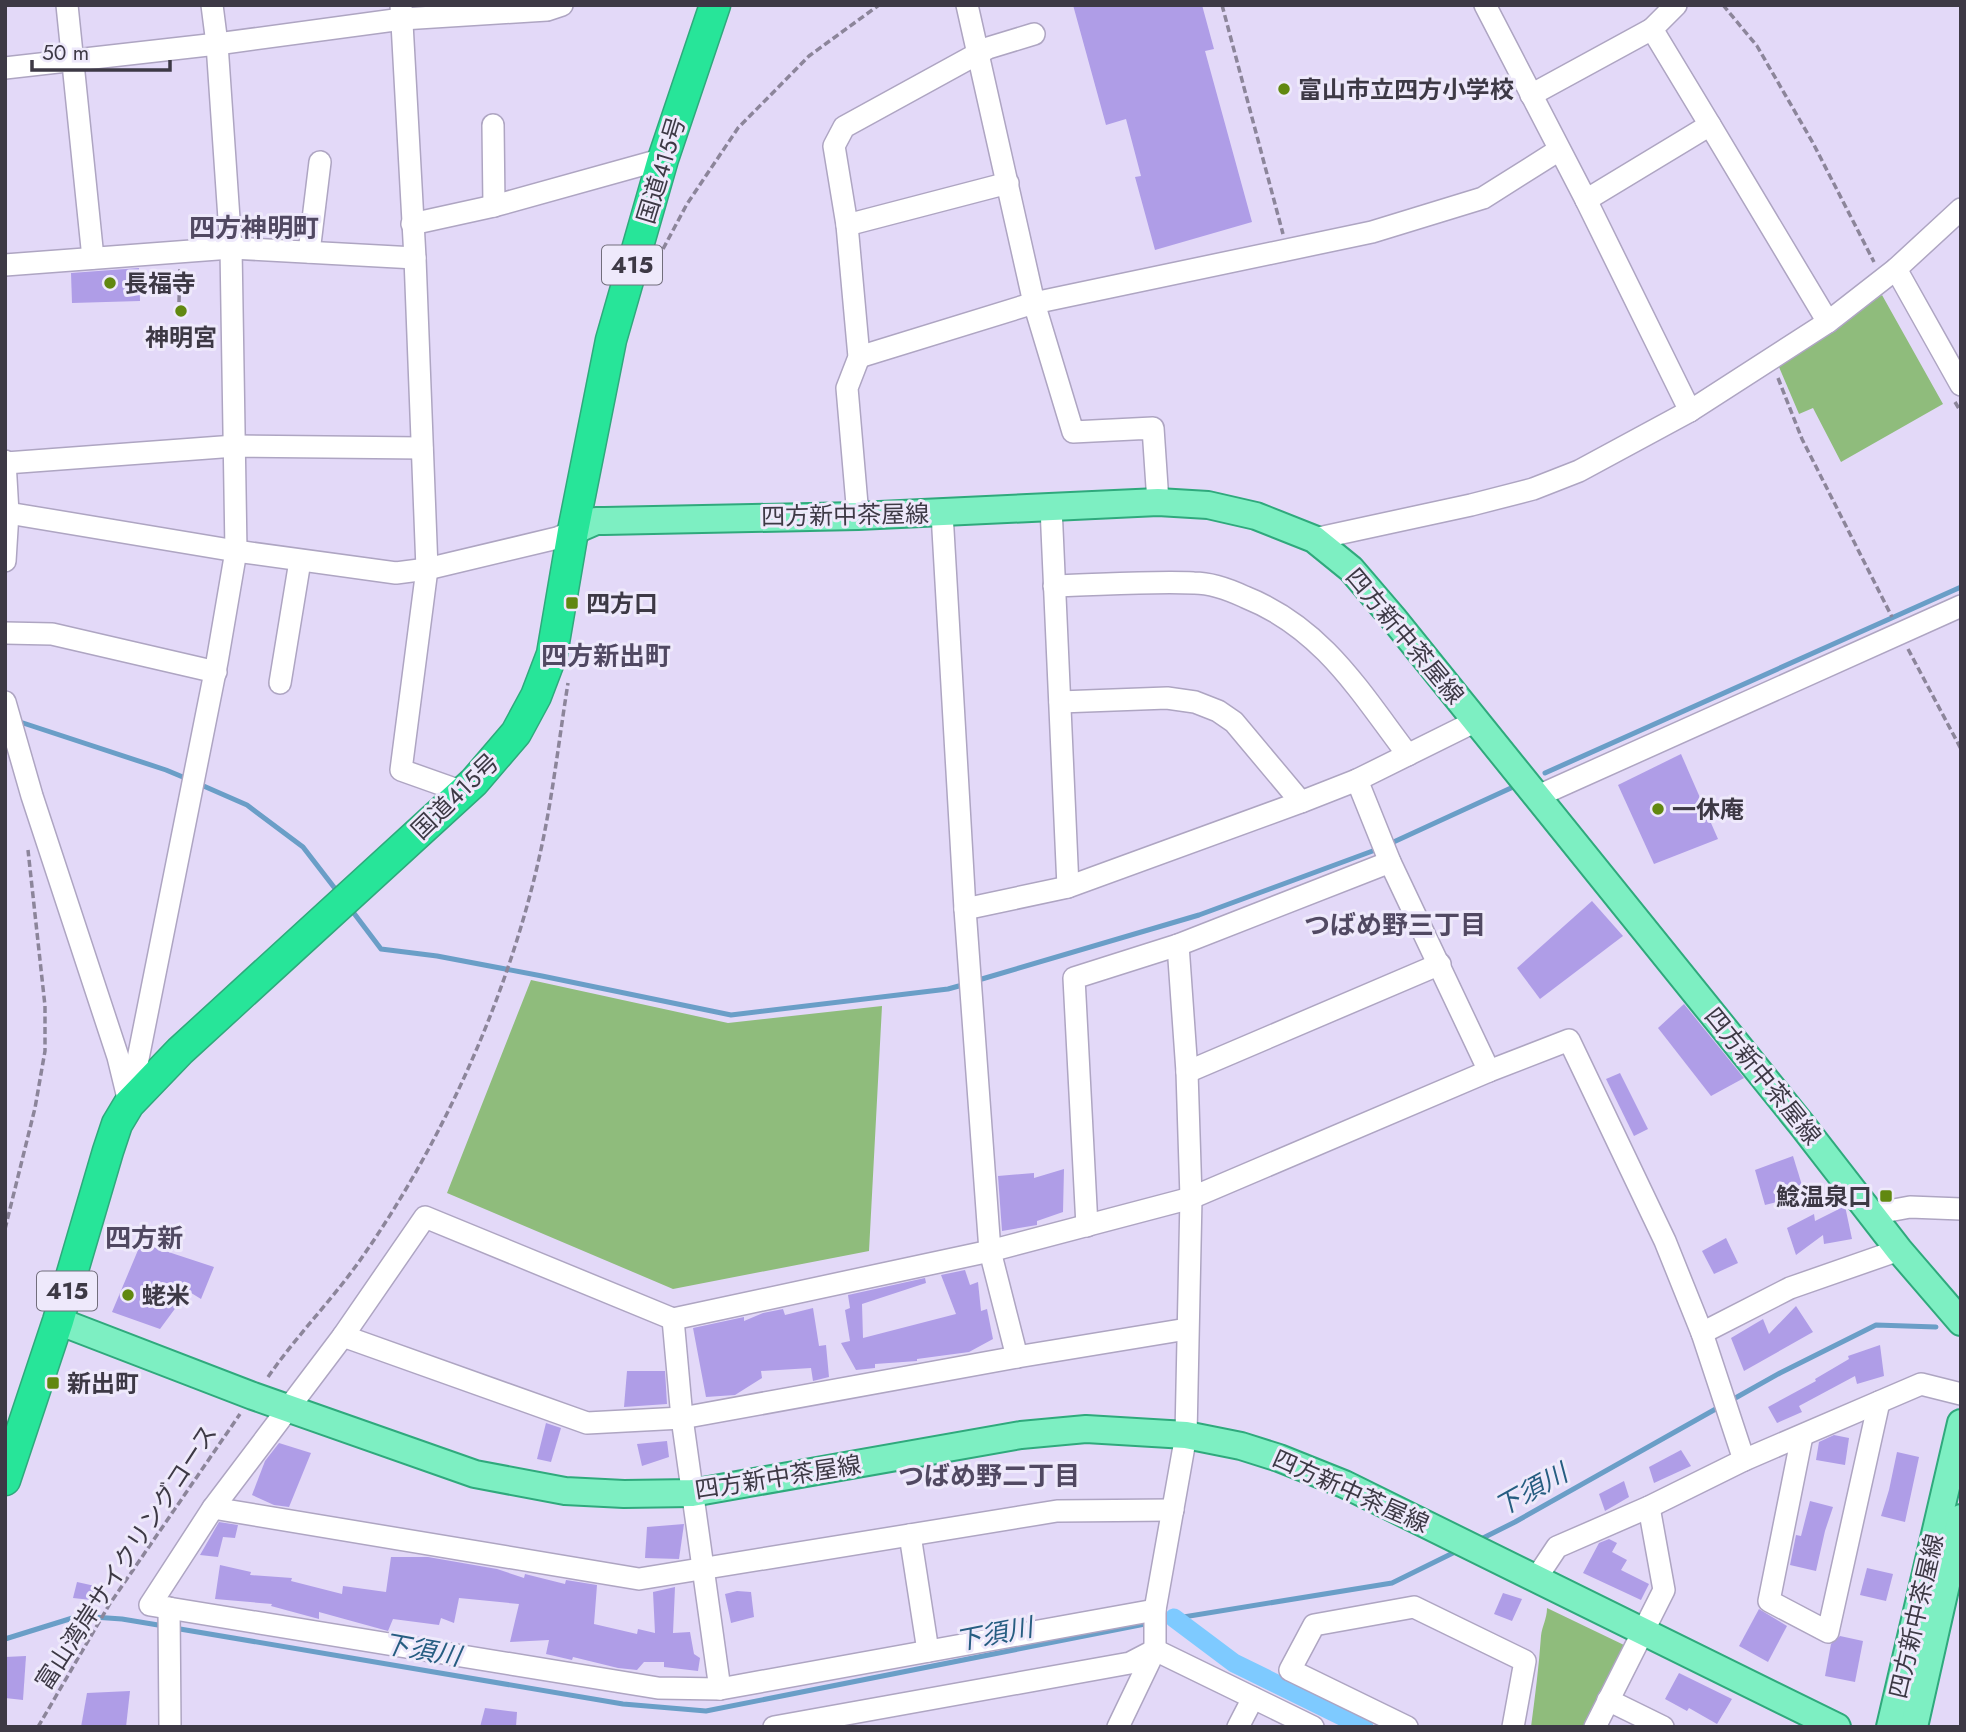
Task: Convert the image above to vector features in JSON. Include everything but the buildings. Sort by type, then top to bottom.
[{"type":"highway","name":"国道415号","points":[[5,1480],[58,1321],[108,1151],[117,1124],[129,1104],[180,1051],[463,792],[516,733],[536,696],[552,654],[611,340],[663,159],[715,5]]},
{"type":"main road","name":"四方新中茶屋線","points":[[573,531],[604,521],[858,516],[1158,502],[1208,505],[1256,516],[1314,539],[1351,569],[1393,618],[1899,1250],[1961,1322]]},
{"type":"main road","name":"四方新中茶屋線","points":[[58,1321],[288,1409],[475,1474],[529,1486],[588,1494],[692,1493],[1021,1435],[1086,1429],[1186,1435],[1241,1446],[1344,1484],[1837,1727]]},
{"type":"main road","name":"四方新中茶屋線","points":[[1890,1727],[1961,1423]]},
{"type":"main road","name":"四方新中茶屋線","points":[[1914,1727],[1961,1518]]},
{"type":"street","points":[[67,5],[93,258]]},
{"type":"street","points":[[129,1104],[216,671],[236,551],[231,248],[212,5]]},
{"type":"street","points":[[5,68],[217,44],[402,12],[547,10],[562,5]]},
{"type":"street","points":[[967,5],[976,55],[1034,303],[1073,432],[1153,428],[1158,502]]},
{"type":"street","points":[[1485,5],[1586,200],[1690,411]]},
{"type":"street","points":[[1531,95],[1652,29],[1676,5]]},
{"type":"street","points":[[402,12],[427,569],[401,770],[463,792]]},
{"type":"street","points":[[1652,29],[1828,322]]},
{"type":"street","points":[[858,516],[846,388],[859,357],[847,225],[834,146],[844,127],[988,48],[1034,34]]},
{"type":"street","points":[[1586,200],[1710,124]]},
{"type":"street","points":[[493,125],[494,206]]},
{"type":"street","points":[[859,357],[1034,303],[1372,232],[1483,198],[1559,150]]},
{"type":"street","points":[[412,224],[494,206],[663,159]]},
{"type":"street","points":[[309,252],[320,162]]},
{"type":"street","points":[[847,225],[1008,183]]},
{"type":"street","points":[[1314,539],[1459,508],[1533,489],[1579,471],[1690,411],[1828,322],[1961,209]]},
{"type":"street","points":[[5,265],[231,248],[415,258]]},
{"type":"street","points":[[1887,270],[1961,385]]},
{"type":"street","points":[[5,561],[8,513],[6,462],[235,446],[422,448]]},
{"type":"street","points":[[1051,507],[1068,887]]},
{"type":"street","points":[[8,513],[300,561],[396,573],[427,569],[557,538],[573,531]]},
{"type":"street","points":[[942,513],[965,909],[990,1251],[1017,1357]]},
{"type":"street","points":[[280,683],[300,561]]},
{"type":"street","points":[[1054,586],[1196,583],[1230,591],[1267,606],[1301,627],[1329,653],[1408,755]]},
{"type":"street","points":[[1538,796],[1961,606]]},
{"type":"street","points":[[5,633],[52,634],[216,671]]},
{"type":"street","points":[[1060,702],[1167,698],[1195,702],[1218,711],[1234,722],[1301,803]]},
{"type":"street","points":[[6,703],[32,796],[118,1057],[129,1104]]},
{"type":"street","points":[[965,909],[1068,887],[1301,803],[1357,780],[1476,721]]},
{"type":"street","points":[[1357,780],[1390,862],[1489,1071]]},
{"type":"street","points":[[1087,1226],[1074,978],[1178,945],[1390,862]]},
{"type":"street","points":[[1118,1727],[1155,1650],[1155,1610],[1186,1435],[1191,1198],[1187,1072],[1178,945]]},
{"type":"street","points":[[1187,1072],[1440,964]]},
{"type":"street","points":[[1155,1610],[720,1689],[658,1688],[150,1605],[214,1508],[343,1336],[425,1217],[673,1319],[990,1251],[1191,1198],[1489,1071],[1569,1040],[1665,1241],[1702,1333],[1744,1460]]},
{"type":"street","points":[[1872,1214],[1910,1207],[1961,1209]]},
{"type":"street","points":[[1702,1333],[1790,1288],[1899,1250]]},
{"type":"street","points":[[673,1319],[682,1418],[720,1689]]},
{"type":"street","points":[[343,1336],[587,1423],[682,1418],[1187,1329]]},
{"type":"street","points":[[1537,1577],[1557,1547],[1649,1507],[1744,1460],[1921,1384],[1961,1394]]},
{"type":"street","points":[[1802,1436],[1769,1601],[1828,1632],[1879,1402]]},
{"type":"street","points":[[1595,1727],[1664,1590],[1649,1507]]},
{"type":"street","points":[[214,1508],[639,1579],[1057,1511],[1173,1510]]},
{"type":"street","points":[[910,1535],[928,1651]]},
{"type":"street","points":[[1407,1727],[1290,1670],[1314,1625],[1414,1607],[1525,1661],[1513,1727]]},
{"type":"street","points":[[169,1608],[170,1727]]},
{"type":"street","points":[[1155,1650],[1313,1727]]},
{"type":"street","points":[[774,1727],[1130,1663],[1155,1650]]},
{"type":"street","points":[[1238,1727],[1253,1698]]},
{"type":"street","points":[[1608,1700],[1662,1727]]},
{"type":"path","points":[[658,259],[687,204],[738,128],[809,56],[879,5]]},
{"type":"path","points":[[1222,5],[1283,235]]},
{"type":"path","points":[[1723,5],[1763,57],[1887,270]]},
{"type":"path","points":[[179,302],[181,252]]},
{"type":"path","points":[[1771,359],[1802,439],[1961,749]]},
{"type":"path","points":[[265,1382],[363,1257],[422,1163],[466,1074],[526,910],[544,834],[570,671]]},
{"type":"path","points":[[5,1229],[35,1108],[45,1051],[46,1006],[28,850]]},
{"type":"path","name":"富山湾岸サイクリングコース","points":[[38,1727],[109,1605],[245,1407]]},
{"type":"green space","points":[[1882,295],[1943,404],[1841,462],[1813,408],[1799,414],[1779,367]]},
{"type":"green space","points":[[531,980],[728,1023],[882,1006],[869,1251],[673,1289],[447,1193]]},
{"type":"green space","points":[[1547,1608],[1624,1645],[1586,1727],[1531,1727],[1541,1636]]},
{"type":"waterway","points":[[1545,773],[1961,587]]},
{"type":"waterway","points":[[17,721],[190,780]]},
{"type":"waterway","points":[[199,784],[247,805],[303,847],[340,895]]},
{"type":"waterway","points":[[1387,845],[1511,788]]},
{"type":"waterway","points":[[975,981],[1199,915],[1378,849]]},
{"type":"waterway","points":[[350,908],[381,949],[437,956],[731,1015],[948,989],[966,984]]},
{"type":"waterway","name":"下須川","points":[[1730,1401],[1876,1325],[1936,1327]]},
{"type":"waterway","name":"下須川","points":[[1479,1540],[1721,1406]]},
{"type":"waterway","name":"下須川","points":[[1159,1621],[1392,1583],[1457,1551]]},
{"type":"waterway","name":"下須川","points":[[5,1639],[79,1616],[164,1626]]},
{"type":"waterway","points":[[1174,1618],[1234,1663],[1364,1727]]},
{"type":"waterway","name":"下須川","points":[[174,1628],[623,1704],[706,1711],[1150,1623]]},
{"type":"place","name":"富山市立四方小学校","points":[[1284,89]]},
{"type":"place","name":"長福寺","points":[[110,283]]},
{"type":"place","name":"神明宮","points":[[181,311]]},
{"type":"place","name":"四方口","points":[[572,603]]},
{"type":"place","name":"一休庵","points":[[1658,809]]},
{"type":"place","name":"鯰温泉口","points":[[1886,1196]]},
{"type":"place","name":"蛯米","points":[[128,1295]]},
{"type":"place","name":"新出町","points":[[53,1383]]},
{"type":"district","name":"四方神明町","points":[[254,228]]},
{"type":"district","name":"四方新出町","points":[[606,656]]},
{"type":"district","name":"つばめ野三丁目","points":[[1395,925]]},
{"type":"district","name":"四方新","points":[[144,1238]]},
{"type":"district","name":"つばめ野二丁目","points":[[989,1476]]}]
